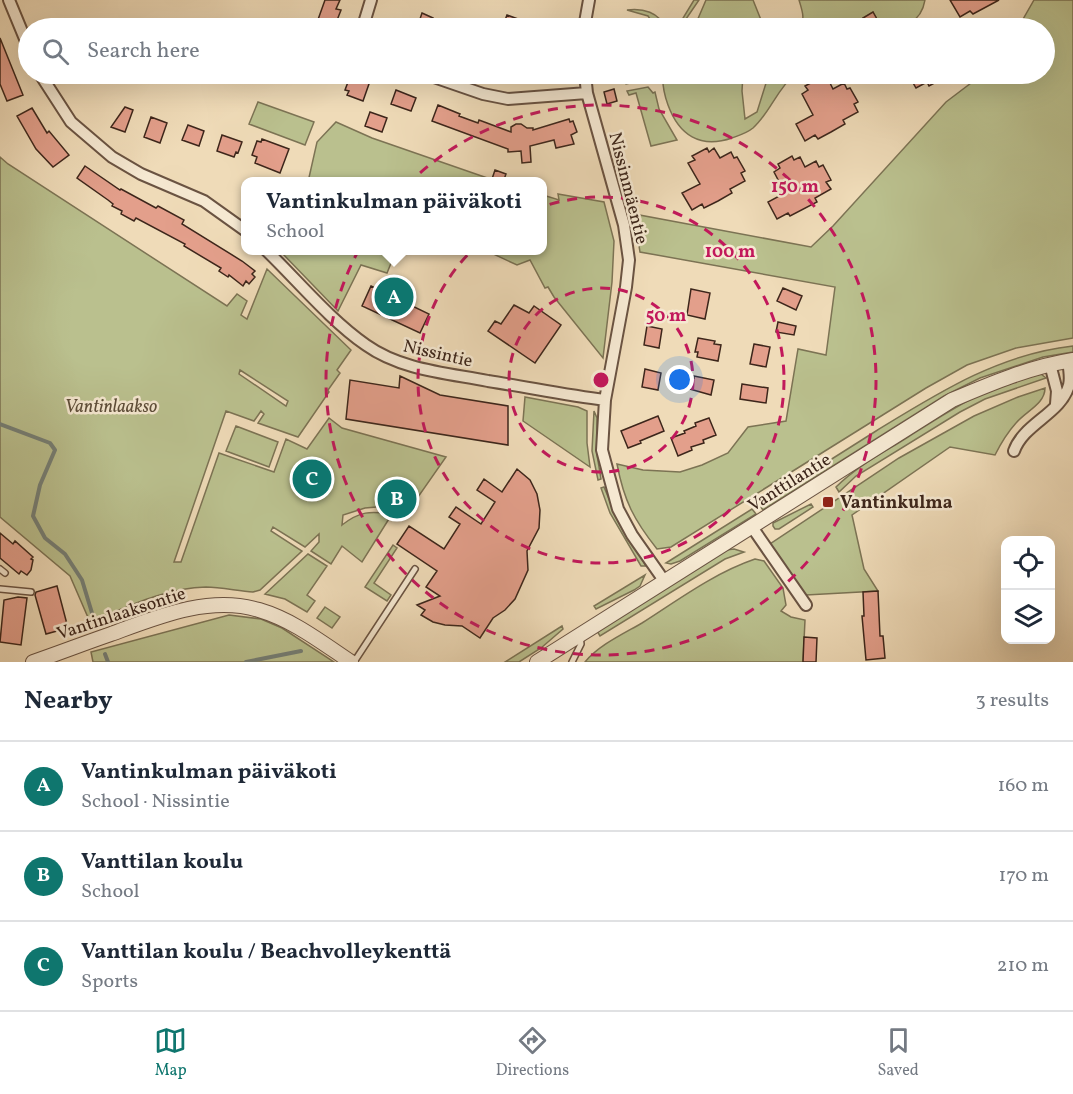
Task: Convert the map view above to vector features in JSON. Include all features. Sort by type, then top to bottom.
[{"type":"street","points":[[9,0],[18,22]]},
{"type":"street","points":[[366,18],[371,0]]},
{"type":"street","points":[[586,18],[589,0]]},
{"type":"street","points":[[46,84],[71,122],[112,157],[141,174],[204,201],[241,227]]},
{"type":"street","points":[[454,84],[483,94],[508,99],[587,93]]},
{"type":"street","name":"Nissinmäentie","points":[[586,84],[624,225],[628,260],[626,287],[605,400],[602,450],[618,509],[632,535],[665,582]]},
{"type":"street","name":"Nissintie","points":[[271,255],[326,310],[366,345],[390,359],[417,368],[605,400]]},
{"type":"street","points":[[1014,451],[1023,435],[1051,411],[1069,387],[1071,361]]},
{"type":"street","name":"Vanttilantie","points":[[537,662],[952,400],[1008,376],[1050,364],[1071,361]]},
{"type":"street","points":[[1050,364],[1058,391],[1056,404]]},
{"type":"street","points":[[752,527],[806,606]]},
{"type":"street","name":"Vantinlaaksontie","points":[[33,662],[52,659],[158,617],[196,607],[224,606],[256,609],[287,620],[352,662]]},
{"type":"lane","points":[[352,662],[415,569]]},
{"type":"lane","points":[[0,589],[31,592]]},
{"type":"lane","points":[[572,662],[581,645],[580,634]]},
{"type":"green space","points":[[694,0],[699,0],[687,18],[683,18]]},
{"type":"green space","points":[[706,0],[753,0],[760,18],[698,18]]},
{"type":"green space","points":[[799,0],[925,0],[916,18],[876,18],[873,12],[863,18],[803,18]]},
{"type":"green space","points":[[1034,0],[1073,0],[1073,338],[1016,348],[967,365],[926,388],[671,547],[657,549],[631,510],[617,464],[643,470],[680,472],[728,453],[748,427],[786,421],[798,349],[826,355],[835,287],[640,252],[634,214],[811,247],[946,102],[970,84],[1055,84],[1055,18],[1024,18]]},
{"type":"green space","points":[[627,10],[650,12],[659,18]]},
{"type":"green space","points":[[663,84],[742,84],[745,119],[757,112],[766,84],[786,84],[753,128],[732,138],[710,142],[692,137],[678,124],[668,105]]},
{"type":"green space","points":[[648,87],[653,93],[655,92],[659,109],[677,140],[651,146],[636,93],[629,95],[627,91]]},
{"type":"green space","points":[[258,102],[314,122],[305,145],[249,124]]},
{"type":"green space","points":[[336,122],[372,138],[484,177],[309,177],[317,142]]},
{"type":"green space","name":"Vantinlaakso","points":[[0,157],[227,306],[237,294],[247,301],[241,315],[247,319],[267,269],[351,350],[337,370],[340,373],[328,390],[329,392],[298,437],[258,423],[264,414],[261,411],[254,421],[226,411],[174,562],[181,562],[219,453],[274,472],[286,439],[307,449],[329,418],[342,428],[446,457],[404,517],[379,499],[376,507],[343,515],[342,525],[366,513],[392,514],[362,562],[342,546],[331,564],[311,551],[319,542],[319,534],[305,547],[273,527],[271,531],[302,551],[260,590],[253,592],[206,587],[191,588],[146,599],[90,622],[70,576],[0,517]],"holes":[[[240,370],[288,401],[286,406],[239,374]]]},
{"type":"green space","points":[[558,194],[604,202],[614,241],[612,282],[603,358],[548,287],[545,288],[530,260],[517,265],[496,255],[547,255],[547,196],[559,200]]},
{"type":"green space","points":[[284,255],[394,255],[387,273],[361,265],[338,311]]},
{"type":"green space","points":[[1073,346],[1073,352],[1043,357],[980,378],[944,396],[763,510],[759,505],[899,417],[970,377],[1020,357]]},
{"type":"green space","points":[[1041,374],[1046,378],[985,399],[856,476],[839,492],[836,487],[870,460],[939,417],[988,391]]},
{"type":"green space","points":[[1045,388],[1042,399],[1013,427],[995,455],[950,447],[852,515],[864,569],[878,591],[806,595],[767,546],[899,458],[974,416]]},
{"type":"green space","points":[[525,397],[578,407],[587,411],[590,467],[523,421]]},
{"type":"green space","points":[[594,411],[597,418],[597,455],[601,479],[598,480],[592,451]]},
{"type":"green space","points":[[236,426],[278,442],[269,467],[226,451]]},
{"type":"green space","points":[[604,487],[614,511],[646,566],[641,566],[610,513],[601,488]]},
{"type":"green space","points":[[811,504],[813,507],[779,529],[773,526],[773,523]]},
{"type":"green space","points":[[752,509],[756,514],[680,561],[666,563]]},
{"type":"green space","points":[[393,545],[397,548],[374,583],[391,595],[387,601],[365,587]]},
{"type":"green space","points":[[734,549],[744,552],[725,559],[600,636],[597,631],[726,550]]},
{"type":"green space","points":[[308,554],[327,566],[307,595],[315,601],[307,612],[285,599],[265,594]]},
{"type":"green space","points":[[755,559],[764,561],[783,588],[786,605],[781,611],[791,617],[805,620],[803,662],[585,662],[604,645],[697,588]]},
{"type":"green space","points":[[645,575],[640,586],[634,590],[596,609],[594,606]]},
{"type":"green space","points":[[325,607],[340,617],[332,628],[317,618]]},
{"type":"green space","points":[[229,615],[261,619],[282,628],[334,662],[93,662],[91,652]]},
{"type":"green space","points":[[562,626],[563,629],[541,648],[519,662],[505,662]]},
{"type":"building","points":[[325,0],[340,0],[336,9],[341,10],[338,18],[319,18]]},
{"type":"building","points":[[950,0],[999,0],[973,14],[970,11],[960,17]]},
{"type":"building","points":[[873,12],[876,18],[863,18]]},
{"type":"building","points":[[422,13],[433,18],[420,18]]},
{"type":"building","points":[[0,38],[23,95],[7,101],[0,84]]},
{"type":"building","points":[[347,84],[369,84],[363,101],[347,95],[349,91],[345,90]]},
{"type":"building","points":[[830,84],[833,89],[844,84],[847,89],[850,88],[858,102],[854,104],[858,112],[843,120],[845,124],[831,132],[818,139],[815,135],[805,141],[796,124],[813,115],[802,94],[808,90],[805,86]]},
{"type":"building","points":[[614,89],[617,101],[607,104],[604,92]]},
{"type":"building","points":[[396,90],[416,98],[411,111],[391,104]]},
{"type":"building","points":[[438,105],[460,114],[459,116],[478,123],[479,120],[511,132],[511,127],[516,124],[533,128],[533,130],[569,119],[570,122],[573,121],[577,132],[571,135],[574,144],[556,148],[554,140],[530,146],[531,162],[522,163],[521,151],[508,152],[508,149],[432,121]]},
{"type":"building","points":[[125,107],[133,110],[125,132],[111,127]]},
{"type":"building","points":[[32,108],[47,133],[49,131],[69,155],[53,167],[36,149],[17,116]]},
{"type":"building","points":[[370,112],[387,118],[382,132],[365,126]]},
{"type":"building","points":[[151,117],[167,123],[160,143],[144,137]]},
{"type":"building","points":[[188,125],[204,131],[199,146],[182,140]]},
{"type":"building","points":[[222,135],[242,142],[234,157],[217,151]]},
{"type":"building","points":[[262,139],[289,149],[280,173],[255,163],[257,157],[252,155],[257,141],[261,142]]},
{"type":"building","points":[[707,148],[709,152],[714,148],[720,158],[731,152],[734,158],[737,157],[745,171],[741,173],[745,181],[730,189],[732,193],[718,201],[704,208],[702,204],[692,210],[682,193],[700,184],[688,163],[695,160],[692,156]]},
{"type":"building","points":[[792,156],[794,160],[800,157],[805,167],[816,161],[819,167],[823,165],[831,180],[826,182],[831,189],[815,198],[817,202],[790,216],[788,213],[777,219],[768,202],[785,193],[774,172],[780,168],[778,164]]},
{"type":"building","points":[[85,166],[120,190],[184,220],[182,224],[255,271],[252,274],[255,277],[249,284],[246,281],[243,286],[229,275],[228,277],[219,271],[221,268],[184,246],[185,244],[136,218],[134,221],[121,214],[122,211],[112,206],[113,204],[77,178]]},
{"type":"building","points":[[495,170],[506,174],[505,177],[493,177]]},
{"type":"building","points":[[371,286],[429,314],[420,333],[362,306]]},
{"type":"building","points":[[783,288],[802,296],[796,310],[777,301]]},
{"type":"building","points":[[691,289],[710,293],[705,319],[687,315]]},
{"type":"building","points":[[514,305],[529,313],[534,306],[561,325],[535,363],[488,331],[495,321],[501,324]]},
{"type":"building","points":[[778,322],[796,326],[794,335],[776,332]]},
{"type":"building","points":[[647,326],[662,329],[659,348],[644,345]]},
{"type":"building","points":[[698,338],[715,341],[714,344],[721,345],[718,361],[697,357],[698,352],[695,352]]},
{"type":"building","points":[[754,344],[770,347],[766,367],[750,364]]},
{"type":"building","points":[[645,369],[661,373],[658,390],[642,387]]},
{"type":"building","points":[[400,376],[440,395],[508,406],[508,445],[346,419],[350,380],[399,388]]},
{"type":"building","points":[[694,376],[714,380],[711,395],[686,388],[688,377],[694,378]]},
{"type":"building","points":[[742,384],[768,388],[766,403],[740,399]]},
{"type":"building","points":[[658,416],[664,431],[628,448],[621,431]]},
{"type":"building","points":[[709,418],[716,435],[703,440],[704,443],[691,447],[692,450],[678,456],[671,438],[685,433],[684,431],[696,426],[695,423]]},
{"type":"building","points":[[517,469],[530,480],[537,494],[540,510],[539,528],[527,551],[528,570],[515,599],[493,618],[480,638],[462,626],[433,622],[421,615],[425,610],[417,605],[440,596],[426,587],[437,571],[397,544],[409,526],[444,549],[460,524],[449,517],[456,507],[481,524],[495,502],[477,490],[484,479],[502,492]]},
{"type":"building","points":[[0,533],[13,544],[15,541],[33,557],[31,570],[27,575],[21,571],[19,574],[0,558]]},
{"type":"building","points":[[57,586],[68,628],[46,634],[35,595],[36,592]]},
{"type":"building","points":[[878,591],[880,636],[883,636],[885,658],[866,660],[862,616],[864,616],[863,592]]},
{"type":"building","points":[[27,598],[21,645],[0,642],[4,600]]},
{"type":"building","points":[[804,637],[817,638],[816,662],[803,662]]},
{"type":"waterway","points":[[0,424],[50,443],[55,450],[40,485],[33,516],[45,538],[65,554],[82,580],[92,613]]},
{"type":"waterway","points":[[246,662],[301,651]]},
{"type":"waterway","points":[[105,654],[108,662]]},
{"type":"place","name":"Vantinkulman päiväkoti","points":[[394,297]]},
{"type":"place","name":"Vanttilan koulu / Beachvolleykenttä","points":[[312,479]]},
{"type":"place","name":"Vanttilan koulu","points":[[397,499]]},
{"type":"place","name":"Vantinkulma","points":[[828,502]]}]
